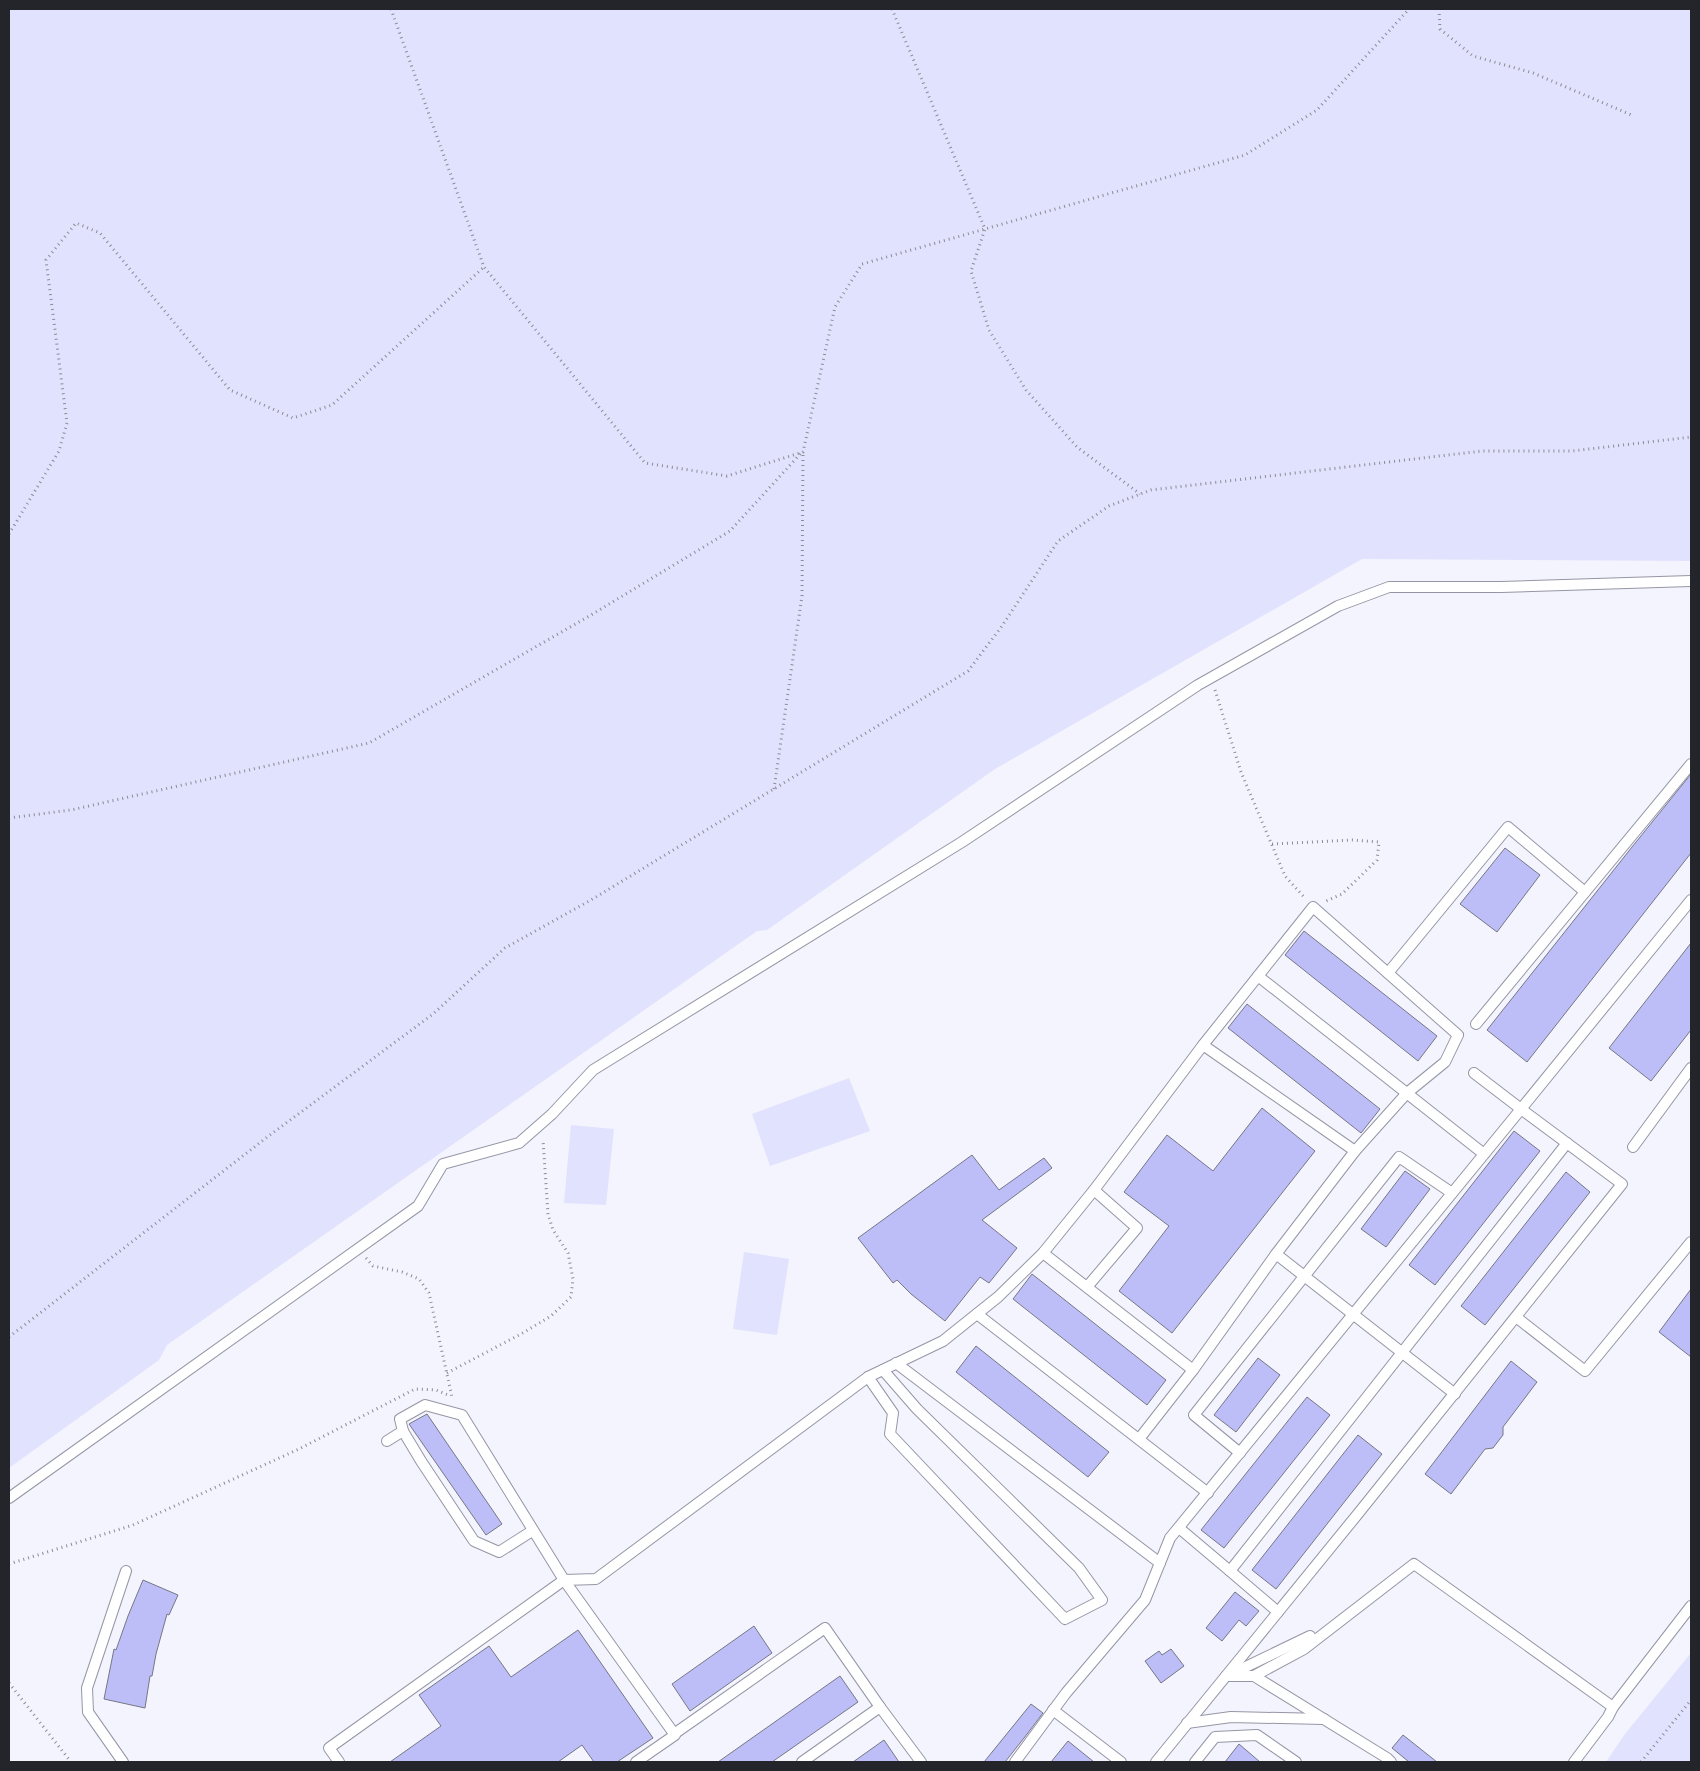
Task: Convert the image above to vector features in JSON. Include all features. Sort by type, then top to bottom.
[{"type":"lane","points":[[9,1498],[418,1206],[443,1164],[519,1143],[593,1070],[962,842],[1211,678],[1338,606],[1389,587],[1501,587],[1691,581]]},
{"type":"lane","points":[[1476,1024],[1691,764]]},
{"type":"lane","points":[[1388,973],[1508,827],[1585,892]]},
{"type":"lane","points":[[1015,1762],[1066,1693],[1145,1600],[1170,1538],[1691,900]]},
{"type":"lane","points":[[339,1762],[329,1748],[564,1580],[596,1579],[868,1377],[943,1341],[998,1297],[1043,1253],[1094,1190],[1203,1045],[1313,907],[1458,1035],[1444,1062],[1407,1093],[1355,1151],[1276,1254],[1193,1370],[1139,1439]]},
{"type":"lane","points":[[1258,976],[1484,1154]]},
{"type":"lane","points":[[1203,1045],[1355,1151]]},
{"type":"lane","points":[[1633,1147],[1691,1068]]},
{"type":"lane","points":[[1156,1762],[1455,1394],[1622,1184],[1474,1073]]},
{"type":"lane","points":[[1230,1571],[1567,1143]]},
{"type":"lane","points":[[1240,1453],[1194,1414],[1399,1157],[1452,1193]]},
{"type":"lane","points":[[1087,1287],[1137,1228],[1094,1190]]},
{"type":"lane","points":[[1516,1317],[1585,1371],[1691,1242]]},
{"type":"lane","points":[[1043,1253],[1193,1370]]},
{"type":"lane","points":[[1276,1254],[1455,1394]]},
{"type":"lane","points":[[977,1314],[1208,1492]]},
{"type":"lane","points":[[896,1363],[1160,1563]]},
{"type":"lane","points":[[868,1377],[893,1413],[890,1434],[1065,1619],[1102,1600],[1079,1568],[917,1409],[883,1370]]},
{"type":"lane","points":[[532,1531],[499,1552],[474,1541],[403,1431],[400,1419],[425,1405],[462,1415],[564,1580],[674,1734]]},
{"type":"lane","points":[[387,1441],[403,1431]]},
{"type":"lane","points":[[1179,1528],[1278,1612]]},
{"type":"lane","points":[[1226,1676],[1254,1676],[1304,1649],[1414,1564],[1613,1708]]},
{"type":"lane","points":[[123,1762],[88,1712],[88,1688],[126,1571]]},
{"type":"lane","points":[[1574,1762],[1691,1606]]},
{"type":"lane","points":[[636,1762],[825,1628],[921,1762]]},
{"type":"lane","points":[[1226,1676],[1310,1636]]},
{"type":"lane","points":[[1254,1676],[1391,1762]]},
{"type":"lane","points":[[802,1762],[880,1707]]},
{"type":"lane","points":[[1054,1710],[1121,1762]]},
{"type":"lane","points":[[1187,1723],[1231,1717],[1325,1719]]},
{"type":"lane","points":[[1195,1762],[1215,1737],[1257,1735],[1296,1762]]},
{"type":"path","points":[[391,9],[484,267],[645,463],[727,476],[803,452]]},
{"type":"path","points":[[892,9],[985,229],[970,271],[989,330],[1026,390],[1076,448],[1140,494]]},
{"type":"path","points":[[774,789],[802,596],[803,452],[835,307],[862,264],[1245,154],[1317,110],[1409,9]]},
{"type":"path","points":[[1439,9],[1440,29],[1473,56],[1533,73],[1634,116]]},
{"type":"path","points":[[9,534],[59,451],[67,423],[46,260],[76,223],[100,233],[230,390],[293,418],[332,405],[484,267]]},
{"type":"path","points":[[9,1337],[266,1138],[433,1014],[505,948],[591,900],[968,671],[1002,626],[1058,541],[1109,506],[1151,490],[1482,451],[1572,451],[1691,437]]},
{"type":"path","points":[[9,818],[71,810],[369,743],[591,615],[730,531],[803,452]]},
{"type":"path","points":[[1211,678],[1241,772],[1285,876],[1313,907],[1342,894],[1377,860],[1379,842],[1352,840],[1272,844]]},
{"type":"path","points":[[446,1373],[551,1316],[571,1297],[573,1279],[568,1253],[552,1230],[548,1214],[542,1122]]},
{"type":"path","points":[[358,1249],[374,1266],[402,1272],[419,1279],[429,1293],[452,1397],[462,1415]]},
{"type":"path","points":[[9,1564],[133,1525],[300,1449],[415,1389],[436,1390],[452,1397]]},
{"type":"path","points":[[9,1683],[71,1762]]},
{"type":"path","points":[[1640,1762],[1691,1700]]},
{"type":"shaded area","points":[[9,9],[1691,9],[1691,561],[1362,559],[995,769],[767,930],[757,931],[167,1345],[159,1360],[9,1468]]},
{"type":"shaded area","points":[[849,1078],[870,1131],[770,1166],[752,1114]]},
{"type":"shaded area","points":[[571,1125],[614,1129],[606,1205],[564,1203]]},
{"type":"shaded area","points":[[744,1252],[789,1259],[777,1335],[733,1329]]},
{"type":"shaded area","points":[[1691,1653],[1691,1762],[1606,1762],[1625,1734]]},
{"type":"building","points":[[1691,774],[1691,853],[1527,1062],[1487,1030]]},
{"type":"building","points":[[1505,848],[1540,875],[1497,932],[1460,904]]},
{"type":"building","points":[[1304,931],[1437,1036],[1418,1061],[1285,955]]},
{"type":"building","points":[[1691,943],[1691,1030],[1651,1081],[1609,1048]]},
{"type":"building","points":[[1247,1004],[1380,1109],[1361,1133],[1228,1028]]},
{"type":"building","points":[[1262,1108],[1315,1151],[1172,1333],[1119,1291],[1169,1226],[1124,1192],[1167,1135],[1213,1171]]},
{"type":"building","points":[[1514,1131],[1540,1151],[1435,1285],[1409,1265]]},
{"type":"building","points":[[972,1155],[999,1190],[1044,1158],[1052,1168],[982,1220],[1017,1248],[989,1283],[980,1277],[945,1321],[911,1294],[897,1280],[893,1283],[858,1238]]},
{"type":"building","points":[[1405,1171],[1430,1189],[1386,1247],[1361,1229]]},
{"type":"building","points":[[1566,1172],[1590,1192],[1485,1325],[1461,1306]]},
{"type":"building","points":[[1032,1274],[1166,1380],[1147,1405],[1013,1299]]},
{"type":"building","points":[[1691,1289],[1691,1357],[1659,1332]]},
{"type":"building","points":[[976,1346],[1109,1452],[1088,1477],[956,1372]]},
{"type":"building","points":[[1258,1358],[1280,1375],[1236,1432],[1214,1415]]},
{"type":"building","points":[[1511,1361],[1537,1382],[1503,1427],[1503,1435],[1493,1448],[1485,1449],[1451,1494],[1425,1474]]},
{"type":"building","points":[[1307,1397],[1330,1415],[1224,1548],[1201,1530]]},
{"type":"building","points":[[427,1414],[502,1524],[486,1535],[409,1424]]},
{"type":"building","points":[[1358,1435],[1382,1454],[1276,1589],[1252,1570]]},
{"type":"building","points":[[143,1580],[178,1595],[169,1615],[167,1614],[152,1676],[150,1676],[145,1708],[104,1699],[114,1649],[116,1650]]},
{"type":"building","points":[[1235,1592],[1259,1611],[1246,1626],[1239,1620],[1222,1641],[1206,1628]]},
{"type":"building","points":[[754,1626],[772,1653],[690,1711],[672,1684]]},
{"type":"building","points":[[578,1630],[653,1738],[617,1762],[594,1762],[582,1745],[558,1762],[390,1762],[441,1726],[419,1695],[489,1646],[511,1677]]},
{"type":"building","points":[[1171,1649],[1184,1666],[1161,1683],[1145,1661],[1159,1651],[1162,1655]]},
{"type":"building","points":[[840,1676],[858,1702],[772,1762],[718,1762]]},
{"type":"building","points":[[1031,1704],[1043,1713],[1005,1762],[984,1762]]},
{"type":"building","points":[[1403,1735],[1437,1762],[1409,1762],[1392,1748]]},
{"type":"building","points":[[884,1740],[899,1762],[853,1762]]},
{"type":"building","points":[[1068,1741],[1094,1762],[1051,1762]]},
{"type":"building","points":[[1239,1744],[1260,1762],[1225,1762]]}]
